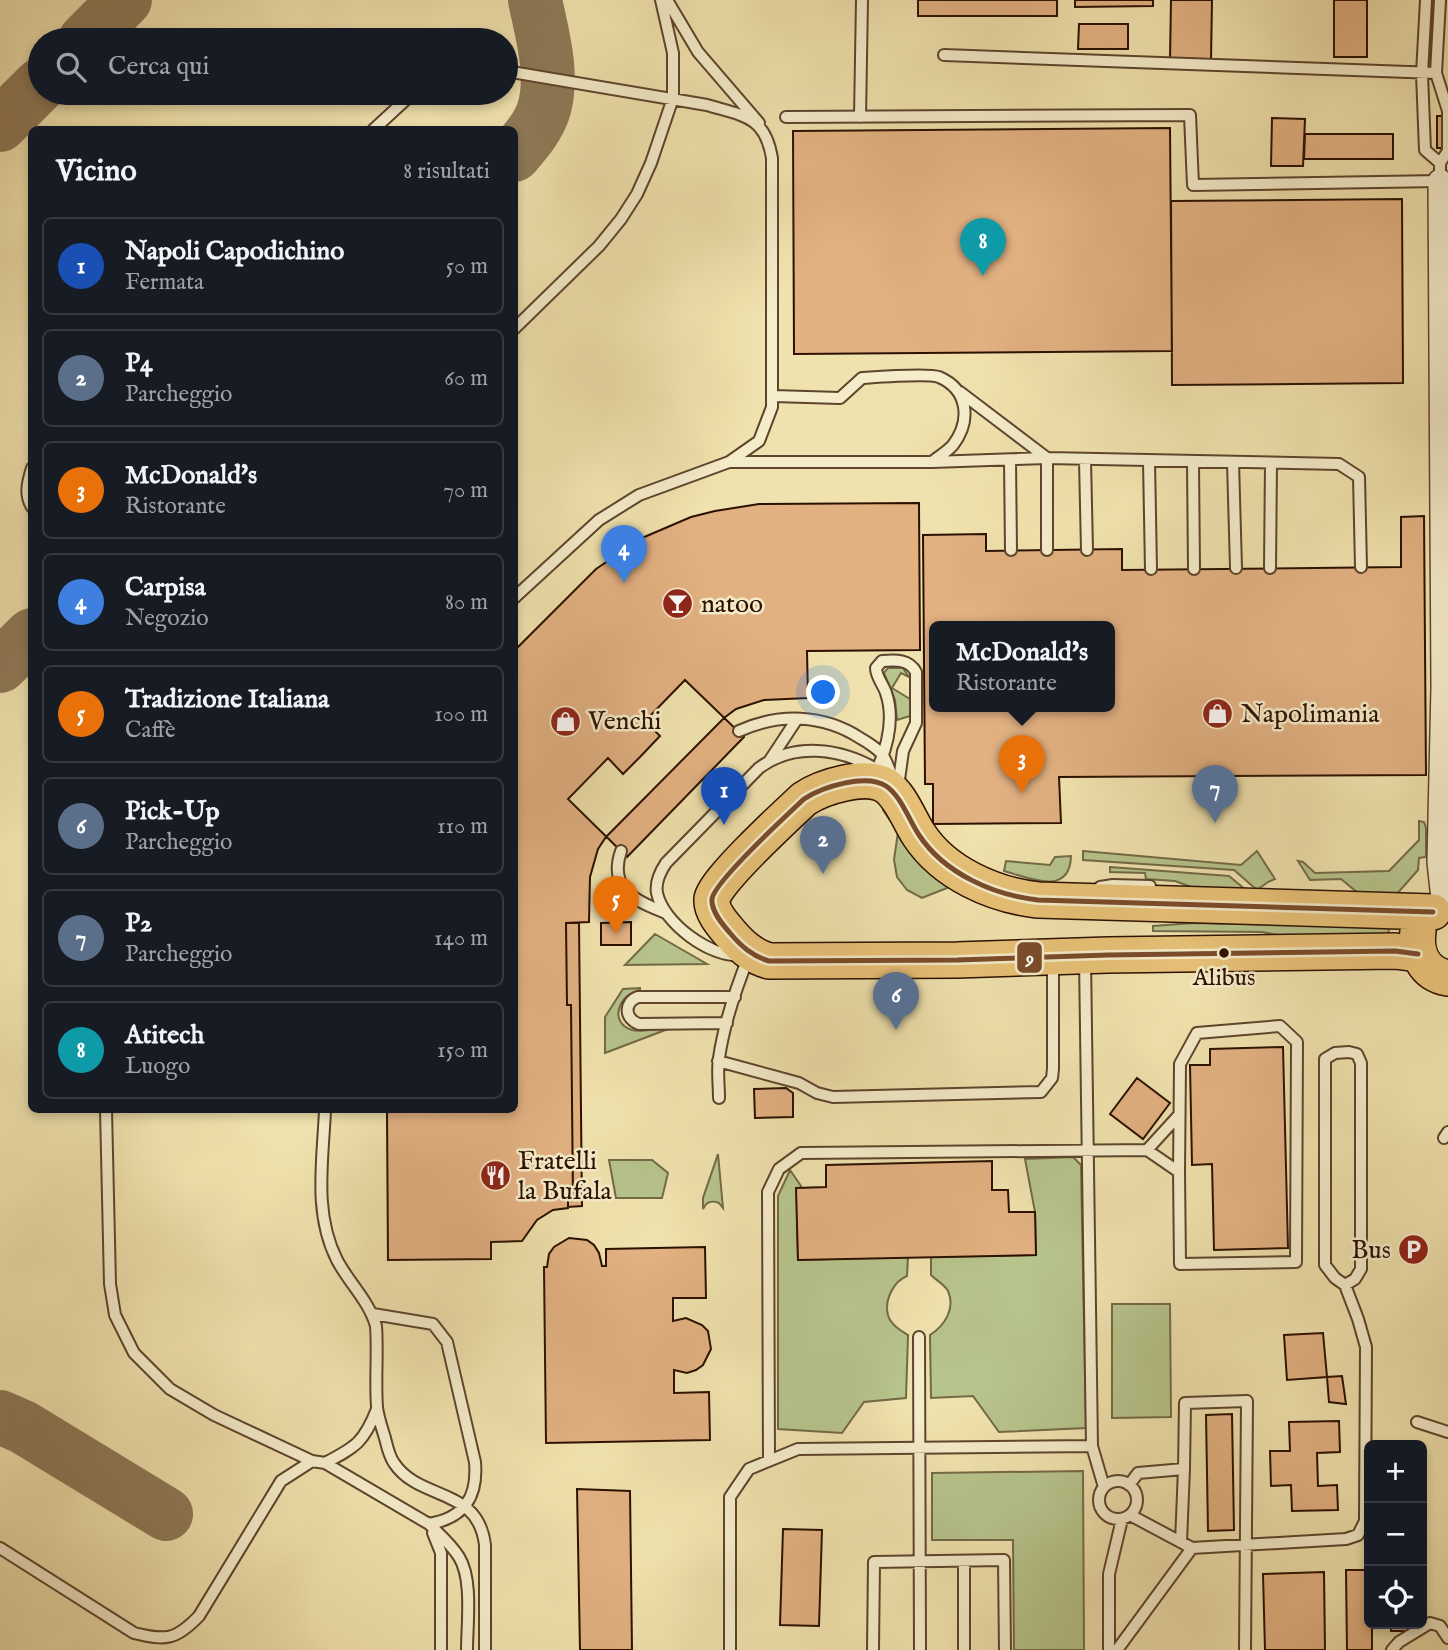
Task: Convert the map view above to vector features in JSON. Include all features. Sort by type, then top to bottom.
[{"type":"main road","points":[[1439,973],[1395,951],[777,961],[759,958],[750,953],[719,919],[712,898],[723,880],[804,799],[818,790],[885,780],[930,849],[960,874],[1017,898],[1206,905],[1442,909]]},
{"type":"main road","points":[[1439,973],[1417,943],[1419,931],[1442,909]]},
{"type":"street","points":[[1440,172],[1443,687],[1439,862],[1442,909]]},
{"type":"lane","points":[[518,325],[599,246],[637,194],[651,163],[673,98],[673,53],[661,0]]},
{"type":"lane","points":[[518,594],[599,520],[639,495],[729,461],[759,441],[772,407],[772,158],[769,138],[761,125],[698,52],[667,0]]},
{"type":"lane","points":[[860,117],[862,0]]},
{"type":"lane","points":[[1426,0],[1422,74],[1425,150],[1440,172]]},
{"type":"lane","points":[[1440,0],[1436,73],[1448,111],[1448,151],[1440,172]]},
{"type":"lane","points":[[944,55],[1436,73]]},
{"type":"lane","points":[[518,73],[673,98],[736,114],[761,125]]},
{"type":"lane","points":[[377,126],[400,105]]},
{"type":"lane","points":[[786,117],[1190,115],[1193,185],[1440,172]]},
{"type":"lane","points":[[773,396],[840,398],[862,378],[937,376],[1047,458]]},
{"type":"lane","points":[[932,462],[952,446],[963,426],[966,410],[957,391]]},
{"type":"lane","points":[[729,461],[932,462],[1047,458],[1339,464],[1359,477],[1361,567]]},
{"type":"lane","points":[[1047,458],[1047,550]]},
{"type":"lane","points":[[1010,460],[1011,550]]},
{"type":"lane","points":[[1085,460],[1087,550]]},
{"type":"lane","points":[[1149,461],[1151,569]]},
{"type":"lane","points":[[1193,462],[1194,569]]},
{"type":"lane","points":[[1233,462],[1236,568]]},
{"type":"lane","points":[[1270,568],[1271,463]]},
{"type":"lane","points":[[882,661],[903,661],[916,672],[916,723],[885,780],[890,714],[876,668],[882,661]]},
{"type":"lane","points":[[770,761],[797,719]]},
{"type":"lane","points":[[739,732],[758,723],[797,719],[818,720],[842,727],[885,780]]},
{"type":"lane","points":[[719,1098],[718,1061],[734,997],[750,953],[719,953],[680,929],[666,913],[656,891],[660,872],[759,768],[770,761],[808,750],[827,751],[864,762],[885,780]]},
{"type":"lane","points":[[621,851],[616,864],[620,883],[634,898],[666,913]]},
{"type":"lane","points":[[1065,901],[1113,885],[1168,889],[1206,905]]},
{"type":"lane","points":[[718,1061],[799,1083],[817,1093],[833,1097],[1041,1091],[1052,1079],[1069,956]]},
{"type":"lane","points":[[1069,956],[1088,1151],[1092,1446],[1104,1487]]},
{"type":"lane","points":[[727,1023],[639,1024],[631,1019],[627,1006],[638,997],[734,997]]},
{"type":"lane","points":[[1280,1026],[1297,1042],[1296,1262],[1181,1265],[1179,1172],[1180,1064],[1197,1033],[1280,1026]]},
{"type":"lane","points":[[1109,1650],[1109,1574],[1126,1517],[1135,1510],[1137,1500],[1136,1493],[1129,1485],[1117,1481],[1104,1487],[1098,1499],[1103,1513],[1108,1517],[1126,1517],[1187,1545],[1244,1545],[1346,1539],[1358,1535],[1365,1521],[1366,1347],[1345,1285],[1335,1278],[1325,1265],[1325,1059],[1335,1053],[1349,1052],[1357,1054],[1361,1063],[1362,1269],[1355,1279],[1345,1285]]},
{"type":"lane","points":[[106,1113],[110,1284],[116,1315],[134,1353],[170,1389],[214,1415],[313,1461],[325,1463],[429,1524],[450,1545],[466,1572],[467,1650]]},
{"type":"lane","points":[[324,1113],[321,1213],[335,1257],[373,1314],[377,1341],[377,1409],[393,1462],[405,1475],[466,1507],[476,1516],[483,1532],[485,1650]]},
{"type":"lane","points":[[1147,1150],[1179,1115]]},
{"type":"lane","points":[[769,1461],[768,1192],[779,1169],[801,1153],[1147,1150],[1179,1172]]},
{"type":"lane","points":[[373,1314],[433,1324],[447,1342],[477,1478],[466,1507],[445,1521],[429,1524]]},
{"type":"lane","points":[[919,1337],[920,1650]]},
{"type":"lane","points":[[1117,1650],[1187,1545],[1185,1403],[1247,1401],[1245,1650]]},
{"type":"lane","points":[[325,1463],[358,1443],[368,1432],[377,1409]]},
{"type":"lane","points":[[1417,1422],[1448,1432]]},
{"type":"lane","points":[[730,1650],[730,1497],[749,1469],[798,1449],[1092,1446]]},
{"type":"lane","points":[[0,1548],[134,1633],[167,1637],[183,1632],[199,1616],[281,1481],[313,1461]]},
{"type":"lane","points":[[1129,1485],[1139,1473],[1184,1469]]},
{"type":"lane","points":[[429,1524],[441,1553],[441,1650]]},
{"type":"lane","points":[[873,1650],[874,1562],[1004,1560],[1005,1650]]},
{"type":"lane","points":[[964,1562],[964,1650]]},
{"type":"lane","points":[[1392,1650],[1399,1642],[1430,1623],[1440,1626],[1448,1637]]},
{"type":"green space","points":[[888,668],[903,668],[909,677],[901,673],[892,688],[910,699],[910,716],[897,720],[895,700],[884,673]]},
{"type":"green space","points":[[887,807],[957,884],[922,898],[907,890],[897,877],[894,860],[898,832],[883,810]]},
{"type":"green space","points":[[1419,821],[1424,822],[1426,828],[1426,857],[1419,858],[1418,870],[1396,895],[1358,893],[1341,879],[1310,880],[1298,861],[1315,873],[1389,871],[1419,840]]},
{"type":"green space","points":[[1083,851],[1241,865],[1257,851],[1275,879],[1257,890],[1234,870],[1083,860]]},
{"type":"green space","points":[[1071,856],[1069,869],[1064,877],[1056,881],[1046,882],[1004,871],[1006,861],[1050,865],[1055,857]]},
{"type":"green space","points":[[1110,867],[1229,876],[1252,895],[1205,892],[1175,881],[1146,879],[1145,873],[1110,872]]},
{"type":"green space","points":[[1193,923],[1389,927],[1388,936],[1153,931],[1153,926]]},
{"type":"green space","points":[[655,934],[707,964],[625,965]]},
{"type":"green space","points":[[640,988],[622,1002],[618,1015],[620,1021],[636,1031],[666,1027],[668,1029],[605,1053],[605,1017],[623,989]]},
{"type":"green space","points":[[718,1154],[723,1208],[719,1203],[712,1202],[703,1209],[703,1198]]},
{"type":"green space","points":[[1073,1157],[1081,1165],[1086,1428],[999,1432],[973,1396],[931,1398],[930,1335],[944,1322],[951,1304],[947,1289],[931,1275],[931,1257],[1036,1255],[1035,1212],[1025,1159]]},
{"type":"green space","points":[[609,1160],[652,1160],[668,1173],[662,1198],[616,1198]]},
{"type":"green space","points":[[790,1170],[801,1186],[797,1222],[798,1260],[908,1257],[907,1276],[898,1282],[887,1303],[891,1321],[908,1335],[906,1398],[864,1402],[842,1433],[778,1429],[778,1196]]},
{"type":"green space","points":[[1112,1304],[1170,1304],[1171,1417],[1112,1418]]},
{"type":"green space","points":[[1083,1471],[1084,1650],[1014,1650],[1013,1540],[932,1540],[932,1473]]},
{"type":"building","points":[[918,0],[1057,0],[1057,16],[918,16]]},
{"type":"building","points":[[1075,0],[1153,0],[1153,6],[1075,7]]},
{"type":"building","points":[[1171,0],[1212,0],[1211,61],[1170,60]]},
{"type":"building","points":[[1334,0],[1367,0],[1367,57],[1334,57]]},
{"type":"building","points":[[1079,24],[1128,24],[1128,49],[1078,49]]},
{"type":"building","points":[[1437,116],[1448,116],[1448,148],[1437,148]]},
{"type":"building","points":[[1272,118],[1305,119],[1303,166],[1271,166]]},
{"type":"building","points":[[1170,128],[1172,351],[794,354],[793,131]]},
{"type":"building","points":[[1305,134],[1393,134],[1393,159],[1304,159]]},
{"type":"building","points":[[1402,199],[1403,383],[1172,385],[1171,201]]},
{"type":"building","points":[[919,503],[920,650],[807,651],[808,698],[764,700],[736,709],[606,837],[598,849],[590,877],[589,922],[566,923],[567,1005],[571,1005],[573,1198],[568,1198],[568,1208],[553,1210],[537,1220],[522,1241],[491,1242],[491,1259],[388,1260],[387,1113],[518,1113],[518,647],[596,569],[642,538],[691,517],[759,504]]},
{"type":"building","points":[[1424,516],[1426,775],[1059,777],[1061,823],[933,824],[933,784],[925,784],[923,535],[986,534],[986,551],[1122,549],[1122,570],[1401,567],[1401,517]]},
{"type":"building","points":[[685,680],[744,737],[627,857],[568,799],[608,758],[623,774],[640,757],[660,736],[645,721]]},
{"type":"building","points":[[631,922],[631,945],[601,945],[601,923]]},
{"type":"building","points":[[566,923],[579,923],[582,1206],[568,1207],[568,1198],[573,1198],[571,1005],[567,1005]]},
{"type":"building","points":[[1283,1047],[1288,1248],[1214,1250],[1212,1164],[1192,1165],[1190,1065],[1210,1065],[1210,1049]]},
{"type":"building","points":[[1137,1078],[1170,1103],[1143,1139],[1110,1114]]},
{"type":"building","points":[[786,1088],[793,1093],[793,1117],[755,1118],[754,1089]]},
{"type":"building","points":[[992,1161],[992,1190],[1008,1190],[1009,1212],[1035,1212],[1036,1255],[798,1260],[796,1188],[826,1187],[826,1165]]},
{"type":"building","points":[[569,1238],[587,1240],[594,1245],[602,1266],[606,1266],[606,1249],[705,1247],[706,1298],[673,1298],[673,1321],[686,1318],[702,1325],[708,1331],[711,1349],[703,1365],[696,1370],[687,1373],[674,1370],[674,1393],[709,1392],[710,1440],[546,1443],[544,1267],[547,1267],[549,1254],[554,1247]]},
{"type":"building","points":[[1323,1333],[1327,1377],[1287,1380],[1284,1335]]},
{"type":"building","points":[[1342,1376],[1346,1404],[1329,1402],[1327,1377]]},
{"type":"building","points":[[1232,1414],[1234,1530],[1208,1531],[1206,1415]]},
{"type":"building","points":[[1339,1421],[1340,1452],[1317,1453],[1318,1486],[1337,1485],[1338,1510],[1292,1511],[1291,1485],[1271,1486],[1270,1451],[1290,1451],[1289,1422]]},
{"type":"building","points":[[577,1489],[630,1491],[632,1650],[580,1650]]},
{"type":"building","points":[[783,1529],[822,1530],[819,1626],[780,1625]]},
{"type":"building","points":[[1346,1570],[1364,1570],[1364,1629],[1372,1629],[1372,1650],[1347,1650]]},
{"type":"building","points":[[1324,1572],[1325,1650],[1265,1650],[1263,1574]]},
{"type":"building","points":[[1391,1629],[1408,1629],[1408,1631]]},
{"type":"taxiway","points":[[97,28],[125,0]]},
{"type":"taxiway","points":[[518,150],[539,121],[547,96],[546,54],[535,0]]},
{"type":"taxiway","points":[[0,125],[28,97]]},
{"type":"taxiway","points":[[0,666],[28,639]]},
{"type":"taxiway","points":[[0,1417],[23,1427],[166,1514]]},
{"type":"transit line","name":"9","points":[[1418,954],[1395,951],[769,961],[752,953],[734,938],[718,917],[712,899],[725,878],[804,799],[833,786],[867,781],[877,782],[891,790],[929,848],[956,871],[987,887],[1021,897],[1038,900],[1433,912]]},
{"type":"place","name":"Atitech","points":[[983,276]]},
{"type":"place","name":"Carpisa","points":[[624,583]]},
{"type":"place","name":"natoo","points":[[678,604]]},
{"type":"place","name":"Napolimania","points":[[1218,714]]},
{"type":"place","name":"Venchi","points":[[565,721]]},
{"type":"place","name":"McDonald's","points":[[1022,793]]},
{"type":"place","name":"P2","points":[[1215,823]]},
{"type":"place","name":"Napoli Capodichino","points":[[724,825]]},
{"type":"place","name":"P4","points":[[823,874]]},
{"type":"place","name":"Tradizione Italiana","points":[[616,934]]},
{"type":"place","name":"Alibus","points":[[1224,953]]},
{"type":"place","name":"Pick-Up","points":[[896,1030]]},
{"type":"place","name":"Fratelli la Bufala","points":[[495,1176]]},
{"type":"place","name":"Bus","points":[[1414,1250]]}]
